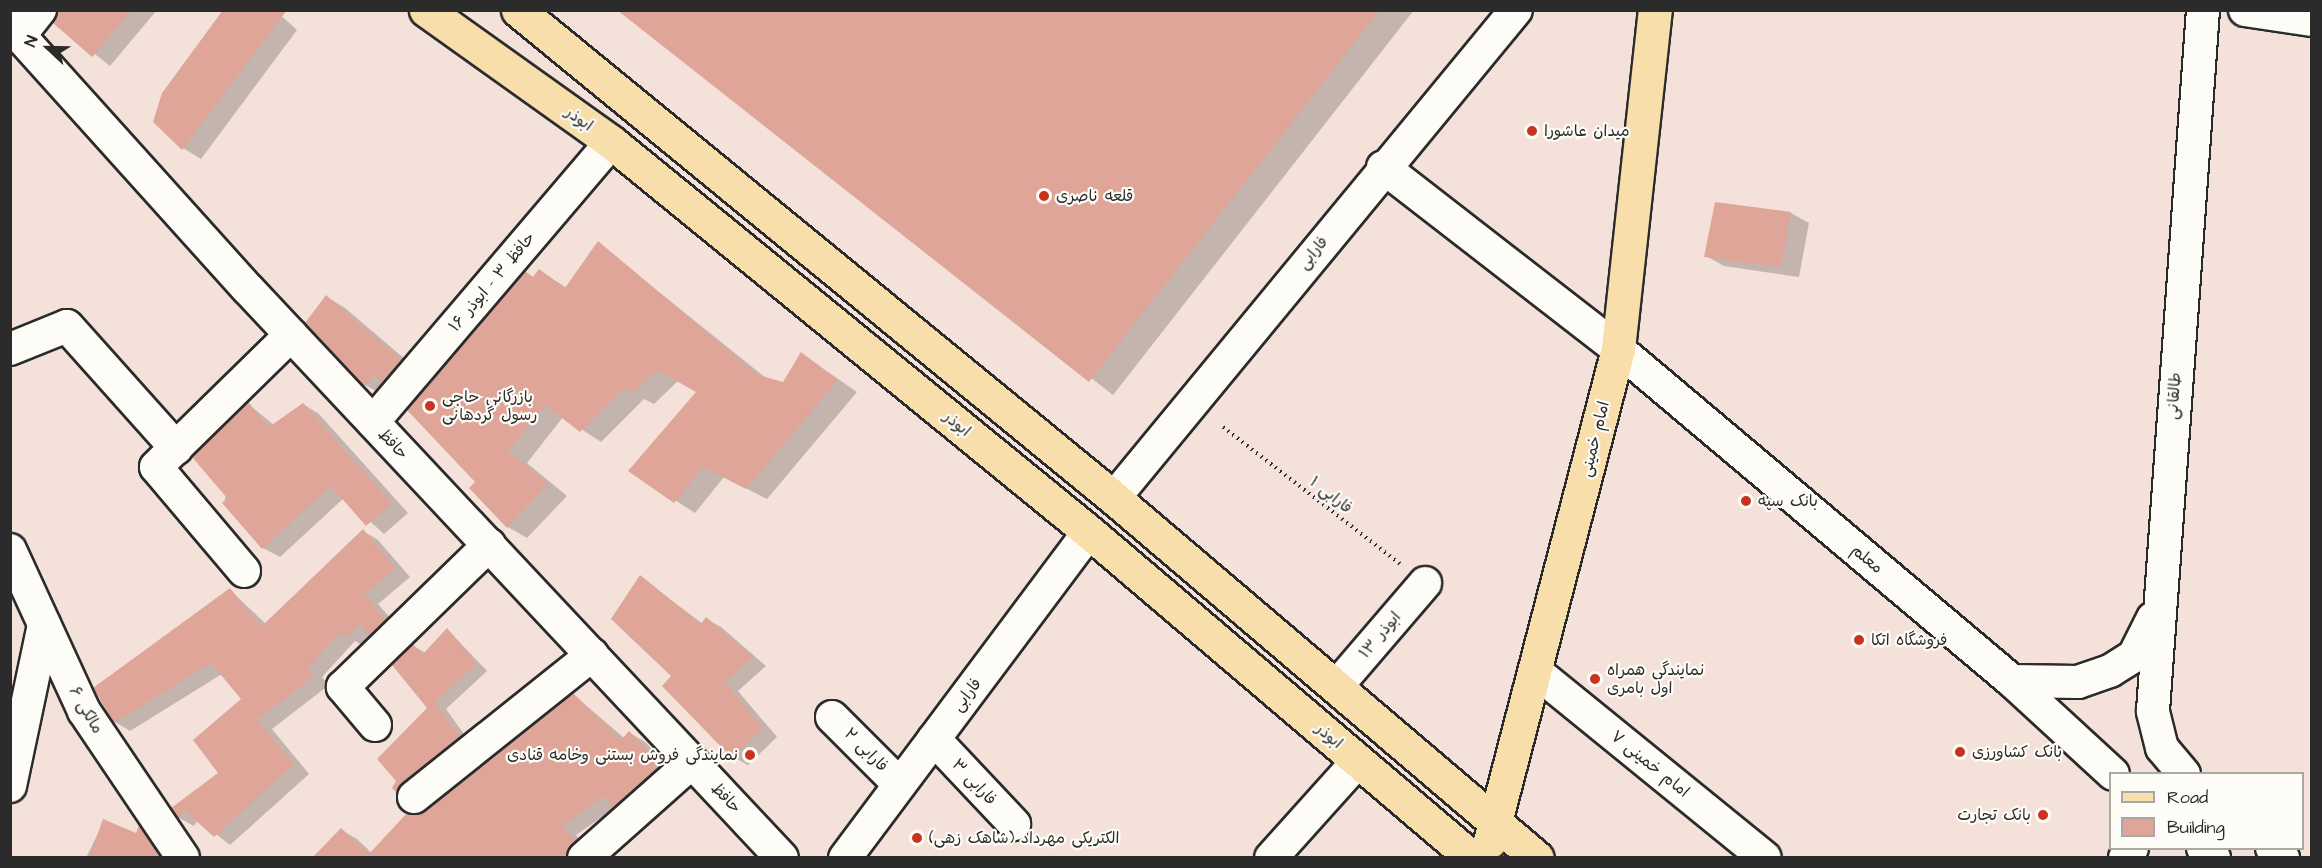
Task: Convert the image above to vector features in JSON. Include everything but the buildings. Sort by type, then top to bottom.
[{"type":"main road","name":"ابوذر","points":[[426,10],[611,142],[1089,532],[1472,858]]},
{"type":"main road","points":[[518,10],[1114,498],[1537,858]]},
{"type":"main road","name":"امام خمینی","points":[[1485,858],[1618,350],[1655,10]]},
{"type":"street","name":"فارابی","points":[[1114,498],[1383,167],[1516,10]]},
{"type":"street","name":"طالقانی","points":[[2182,772],[2162,748],[2153,711],[2158,607],[2203,10]]},
{"type":"street","points":[[2245,10],[2312,20]]},
{"type":"street","name":"حافظ","points":[[24,23],[291,335],[782,858]]},
{"type":"street","name":"حافظ ۳ - ابوذر ۱۶","points":[[373,422],[611,142]]},
{"type":"street","name":"معلم","points":[[1383,167],[1618,350],[2012,681],[2111,772]]},
{"type":"street","points":[[10,349],[67,326],[176,448]]},
{"type":"street","points":[[244,571],[156,467],[291,335]]},
{"type":"street","name":"فارابی","points":[[845,858],[1089,532]]},
{"type":"street","points":[[375,725],[343,687],[489,545]]},
{"type":"street","name":"مالکی ۶","points":[[10,550],[84,711],[179,856]]},
{"type":"street","name":"ابوذر ۱۳","points":[[1336,687],[1425,583]]},
{"type":"street","points":[[2012,681],[2079,682],[2110,671],[2134,656],[2158,607]]},
{"type":"street","points":[[10,786],[44,625]]},
{"type":"street","points":[[414,797],[592,655]]},
{"type":"street","name":"امام خمینی ۷","points":[[1535,671],[1765,858]]},
{"type":"street","name":"فارابی ۲","points":[[832,717],[900,784]]},
{"type":"street","name":"فارابی ۳","points":[[934,739],[1014,824]]},
{"type":"street","points":[[1271,858],[1358,761]]},
{"type":"street","points":[[584,858],[692,762]]},
{"type":"path","name":"فارابی ۱","points":[[1223,427],[1425,583]]},
{"type":"place","name":"میدان عاشورا","points":[[1532,131]]},
{"type":"place","name":"قلعه ناصری","points":[[1044,196]]},
{"type":"place","name":"بازرگانی حاجی رسول گردهانی","points":[[430,406]]},
{"type":"place","name":"بانک سپه","points":[[1746,501]]},
{"type":"place","name":"فروشگاه اتکا","points":[[1859,640]]},
{"type":"place","name":"نمایندگی همراه اول بامری","points":[[1595,679]]},
{"type":"place","name":"بانک کشاورزی","points":[[1960,752]]},
{"type":"place","name":"نمایندگی فروش بستنی وخامه قنادی","points":[[750,755]]},
{"type":"place","name":"بانک تجارت","points":[[2043,815]]},
{"type":"place","name":"الکتریکی مهرداد (شاهک زهی)","points":[[917,838]]}]
